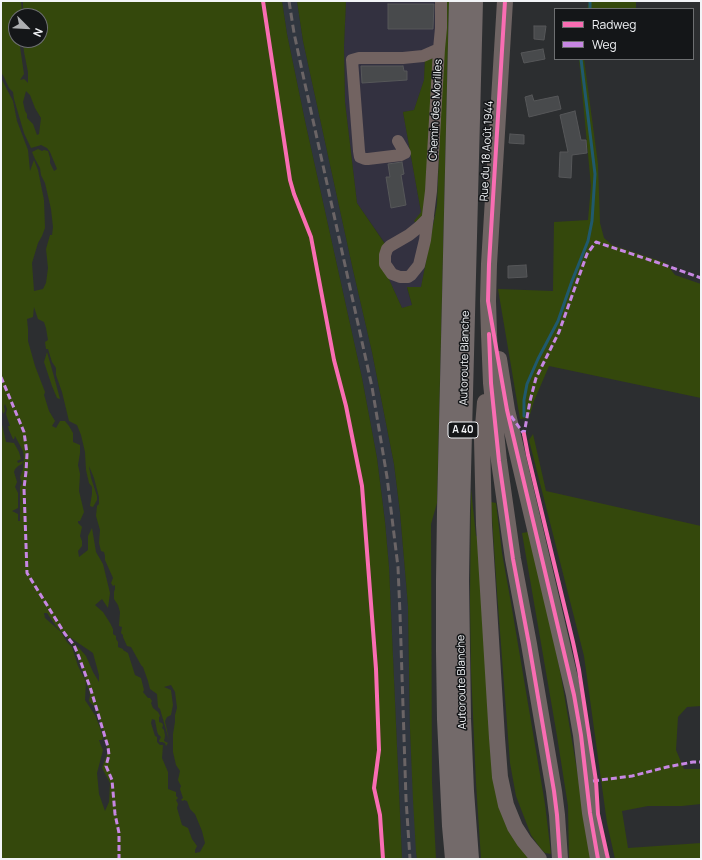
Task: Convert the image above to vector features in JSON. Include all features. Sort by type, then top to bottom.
[{"type":"highway","name":"Autoroute Blanche","points":[[454,859],[446,719],[445,580],[458,1]]},
{"type":"highway","name":"Autoroute Blanche","points":[[470,859],[462,719],[460,573],[474,1]]},
{"type":"main road","name":"Rue du 18 Août 1944","points":[[488,301],[505,1]]},
{"type":"main road","points":[[488,301],[491,383],[499,461],[513,559],[553,784],[560,859]]},
{"type":"main road","points":[[488,301],[508,410],[574,696],[581,735],[590,813],[598,859]]},
{"type":"main road","points":[[489,334],[482,439],[484,525],[500,777],[506,805],[515,827],[538,859]]},
{"type":"street","name":"Chemin des Morilles","points":[[428,218],[409,236],[387,249],[385,254],[385,264],[392,274],[400,277],[408,277],[417,269],[425,240],[428,218],[433,165],[439,49],[442,28],[441,1]]},
{"type":"street","points":[[398,141],[405,153],[401,155],[368,159],[360,157],[358,93],[352,60],[359,58],[403,58],[424,56],[439,49]]},
{"type":"shaded area","points":[[282,1],[297,1],[303,41],[372,352],[394,464],[400,512],[408,606],[410,729],[417,859],[402,859],[389,567],[377,458],[362,378],[305,121],[287,34]]},
{"type":"shaded area","points":[[346,1],[445,1],[442,58],[425,59],[424,80],[414,110],[403,112],[421,212],[435,216],[421,288],[407,288],[412,306],[402,308],[383,266],[385,243],[357,203],[345,102],[344,46]]},
{"type":"green space","points":[[1,1],[21,1],[22,8],[8,8],[8,48],[20,48],[24,74],[20,80],[24,79],[28,83],[28,72],[24,48],[48,48],[48,8],[23,8],[23,1],[282,1],[287,34],[305,121],[362,378],[377,458],[389,567],[402,859],[1,859],[1,420],[6,442],[14,443],[21,459],[17,461],[18,463],[23,461],[14,472],[17,482],[15,487],[18,493],[18,508],[12,511],[18,514],[18,521],[20,521],[20,487],[22,483],[20,477],[23,469],[24,457],[23,451],[15,436],[13,439],[9,430],[8,426],[10,426],[6,414],[7,409],[5,404],[5,411],[3,414],[1,405],[1,78],[13,101],[17,121],[28,150],[30,171],[34,160],[38,170],[44,200],[45,228],[38,243],[32,263],[34,291],[43,289],[46,283],[48,268],[46,249],[50,235],[52,235],[53,227],[51,209],[45,183],[32,152],[38,149],[48,151],[50,163],[54,171],[57,169],[47,148],[41,145],[31,148],[24,133],[13,92],[9,88],[1,72]],"holes":[[[26,91],[30,95],[41,118],[39,134],[37,135],[33,124],[27,118],[25,111],[23,102]],[[34,307],[38,319],[44,322],[46,328],[48,340],[45,342],[46,349],[48,349],[52,362],[56,368],[56,375],[69,421],[77,425],[81,435],[85,452],[86,470],[89,483],[92,487],[90,506],[93,507],[97,500],[97,496],[89,466],[94,478],[99,497],[96,516],[100,530],[99,543],[101,551],[104,552],[105,560],[113,578],[111,583],[113,586],[115,585],[114,599],[120,612],[119,626],[122,627],[121,633],[127,646],[131,647],[143,667],[150,689],[157,694],[158,707],[160,709],[169,740],[165,721],[167,717],[171,715],[173,705],[171,690],[164,687],[171,685],[175,692],[177,708],[173,734],[173,752],[176,765],[180,771],[178,780],[181,786],[180,789],[183,798],[181,800],[187,801],[190,809],[195,814],[202,831],[205,843],[200,852],[195,853],[197,846],[192,839],[188,828],[182,825],[177,808],[178,804],[176,800],[178,798],[176,796],[176,792],[168,789],[168,772],[162,758],[163,745],[160,745],[157,742],[157,737],[155,736],[151,723],[152,719],[155,720],[158,734],[161,737],[159,741],[165,743],[166,746],[168,743],[164,741],[165,736],[162,728],[163,725],[159,722],[160,716],[153,708],[150,698],[148,698],[143,692],[144,690],[141,678],[135,675],[128,653],[118,647],[118,642],[116,636],[113,634],[113,629],[110,623],[103,612],[95,605],[102,599],[108,608],[110,593],[103,564],[96,552],[92,528],[88,536],[88,550],[79,557],[78,551],[82,546],[80,536],[82,527],[78,521],[80,521],[84,512],[79,491],[80,474],[78,465],[80,445],[73,442],[73,433],[65,421],[60,421],[56,428],[52,426],[55,421],[49,411],[44,395],[45,392],[35,366],[28,341],[27,319],[33,317]],[[44,613],[47,613],[56,626],[74,645],[89,690],[89,701],[96,708],[108,751],[102,768],[110,783],[109,802],[105,811],[99,794],[97,773],[103,750],[99,740],[102,740],[103,737],[95,715],[85,700],[86,682],[78,666],[72,647],[61,632],[45,618]],[[68,636],[93,653],[99,675],[99,682],[86,656]]]},
{"type":"green space","points":[[297,1],[346,1],[344,46],[345,102],[357,203],[385,244],[383,266],[402,308],[412,305],[407,287],[421,287],[437,205],[445,1],[449,1],[437,503],[431,524],[432,782],[436,859],[417,859],[416,852],[410,729],[408,606],[400,512],[394,464],[372,352],[303,41]]},
{"type":"green space","points":[[589,1],[636,1],[636,8],[587,8]]},
{"type":"green space","points":[[434,58],[424,213],[417,224],[414,221],[421,212],[403,112],[414,110],[424,80],[425,59]]},
{"type":"green space","points":[[579,60],[584,60],[598,164],[600,223],[604,238],[612,245],[666,263],[675,275],[701,284],[701,398],[549,366],[534,401],[529,418],[520,419],[498,289],[553,291],[554,222],[588,220],[591,186]]},
{"type":"green space","points":[[47,352],[60,399],[57,398],[44,362]]},
{"type":"green space","points":[[533,434],[546,491],[701,526],[701,706],[687,707],[678,717],[676,750],[684,769],[701,769],[701,804],[682,806],[648,806],[622,811],[628,848],[701,843],[701,859],[615,859],[607,823],[584,656],[529,440]]},
{"type":"green space","points":[[471,489],[476,536],[480,537],[492,753],[531,859],[481,859],[471,670]]},
{"type":"green space","points":[[491,502],[496,503],[502,553],[545,804],[551,854],[545,853],[531,835],[516,796],[510,763]]},
{"type":"green space","points":[[528,532],[548,612],[561,676],[592,859],[569,859],[568,806],[522,533]]},
{"type":"building","points":[[388,4],[434,4],[433,29],[388,29]]},
{"type":"building","points":[[534,26],[546,26],[544,40],[534,39]]},
{"type":"building","points":[[543,49],[545,59],[524,63],[521,53]]},
{"type":"building","points":[[361,66],[403,66],[404,71],[407,71],[407,80],[362,83]]},
{"type":"building","points":[[532,95],[534,101],[558,96],[561,109],[529,117],[525,97]]},
{"type":"building","points":[[575,111],[581,140],[586,140],[587,153],[572,155],[571,178],[559,177],[560,152],[568,152],[560,115]]},
{"type":"building","points":[[510,134],[524,135],[524,144],[509,143]]},
{"type":"building","points":[[402,162],[404,174],[401,175],[406,205],[391,208],[386,177],[390,177],[388,164]]},
{"type":"building","points":[[526,265],[527,277],[508,278],[508,266]]},
{"type":"waterway","points":[[590,1],[590,8]]},
{"type":"waterway","points":[[524,416],[524,400],[527,384],[558,321],[588,241],[592,221],[595,174],[581,60]]},
{"type":"railway","points":[[289,1],[303,75],[372,387],[387,477],[398,567],[406,799],[410,859]]},
{"type":"marked path","points":[[524,436],[530,401],[536,378],[559,332],[587,254],[596,242],[701,278]]},
{"type":"marked path","points":[[1,377],[24,432],[27,454],[24,488],[27,573],[65,634],[74,645],[91,690],[108,747],[109,755],[106,766],[112,780],[115,814],[119,833],[119,859]]},
{"type":"marked path","points":[[511,416],[524,434]]},
{"type":"marked path","points":[[593,781],[632,776],[667,767],[701,762]]},
{"type":"cycle path","points":[[263,1],[290,180],[311,237],[334,360],[346,406],[362,486],[376,669],[379,750],[374,788],[380,815],[383,859]]},
{"type":"cycle path","points":[[505,1],[488,301],[507,410],[574,695],[581,735],[590,813],[598,859]]},
{"type":"cycle path","points":[[489,334],[491,383],[499,461],[513,559],[554,791],[560,859]]},
{"type":"cycle path","points":[[524,434],[579,670],[596,781],[598,814],[608,859]]}]
